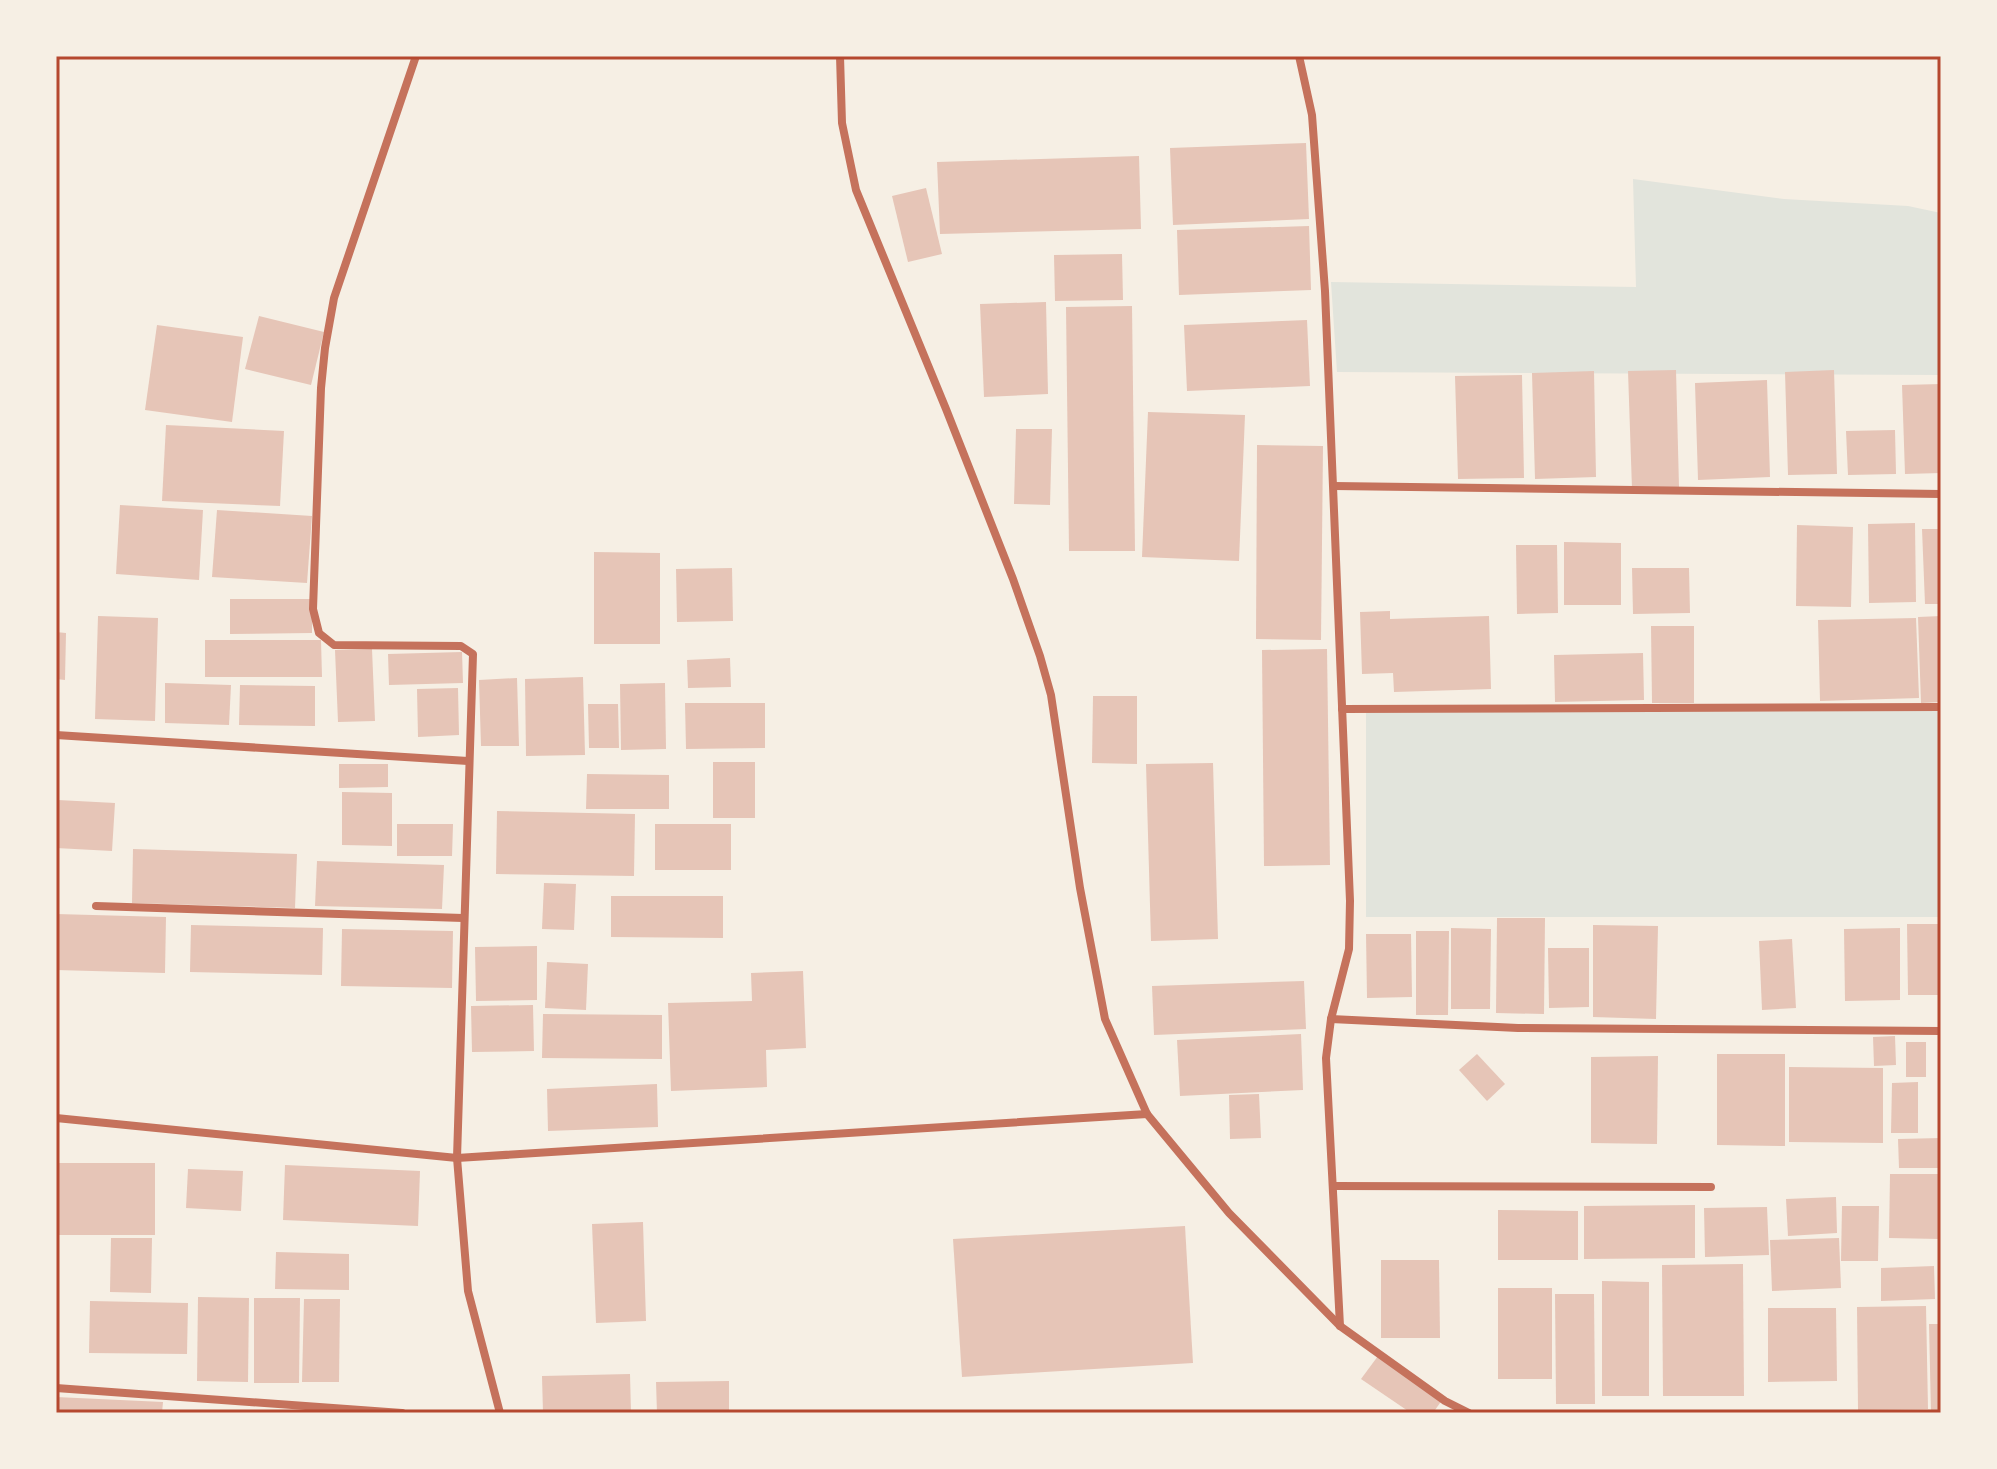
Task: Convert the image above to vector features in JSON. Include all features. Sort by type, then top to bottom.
[{"type":"street","points":[[416,56],[334,298],[329,321],[321,388],[313,609],[319,633],[334,645],[461,646],[473,654],[457,1158],[468,1291],[500,1413]]},
{"type":"street","points":[[840,56],[842,123],[856,190],[946,409],[1040,656],[1051,695],[1080,888],[1105,1019],[1147,1114],[1229,1213],[1340,1326],[1445,1401],[1469,1413]]},
{"type":"street","points":[[1299,56],[1312,115],[1325,291],[1350,942],[1331,1019],[1326,1058],[1340,1326]]},
{"type":"street","points":[[1334,486],[1941,494]]},
{"type":"street","points":[[1342,709],[1941,707]]},
{"type":"street","points":[[56,735],[468,761]]},
{"type":"street","points":[[96,906],[463,918]]},
{"type":"street","points":[[1331,1019],[1518,1028],[1941,1031]]},
{"type":"street","points":[[56,1118],[457,1158],[1147,1114]]},
{"type":"street","points":[[1333,1186],[1711,1187]]},
{"type":"street","points":[[56,1388],[402,1413]]},
{"type":"shaded area","points":[[1633,179],[1784,199],[1908,206],[1941,213],[1941,375],[1337,372],[1331,282],[1636,287]]},
{"type":"shaded area","points":[[1366,711],[1941,711],[1941,917],[1366,917]]},
{"type":"building","points":[[1306,143],[1309,219],[1173,225],[1170,148]]},
{"type":"building","points":[[1139,156],[1141,229],[940,234],[937,162]]},
{"type":"building","points":[[926,188],[942,254],[908,262],[892,196]]},
{"type":"building","points":[[1309,226],[1311,290],[1179,295],[1177,230]]},
{"type":"building","points":[[1122,254],[1123,300],[1055,301],[1054,255]]},
{"type":"building","points":[[1046,302],[1048,394],[984,397],[980,304]]},
{"type":"building","points":[[1132,306],[1135,551],[1069,551],[1066,307]]},
{"type":"building","points":[[259,316],[324,332],[311,385],[245,369]]},
{"type":"building","points":[[1307,320],[1310,386],[1187,391],[1184,325]]},
{"type":"building","points":[[157,325],[243,337],[232,422],[145,410]]},
{"type":"building","points":[[1676,370],[1679,487],[1632,489],[1628,371]]},
{"type":"building","points":[[1834,370],[1837,474],[1788,475],[1785,372]]},
{"type":"building","points":[[1594,371],[1596,477],[1535,479],[1532,373]]},
{"type":"building","points":[[1522,375],[1524,478],[1458,479],[1455,376]]},
{"type":"building","points":[[1767,380],[1770,477],[1698,480],[1695,383]]},
{"type":"building","points":[[1941,384],[1941,473],[1905,474],[1902,385]]},
{"type":"building","points":[[1148,412],[1245,415],[1239,561],[1142,557]]},
{"type":"building","points":[[166,425],[284,431],[280,506],[162,501]]},
{"type":"building","points":[[1016,429],[1052,429],[1050,505],[1014,504]]},
{"type":"building","points":[[1895,430],[1896,474],[1848,475],[1846,431]]},
{"type":"building","points":[[1257,445],[1323,446],[1321,640],[1256,639]]},
{"type":"building","points":[[120,505],[203,510],[199,580],[116,574]]},
{"type":"building","points":[[217,510],[312,516],[307,583],[212,577]]},
{"type":"building","points":[[1915,523],[1916,602],[1869,603],[1868,524]]},
{"type":"building","points":[[1797,525],[1853,527],[1851,607],[1796,606]]},
{"type":"building","points":[[1922,529],[1941,529],[1941,604],[1925,604]]},
{"type":"building","points":[[1564,542],[1621,543],[1621,605],[1564,605]]},
{"type":"building","points":[[1516,545],[1557,545],[1558,613],[1517,614]]},
{"type":"building","points":[[594,552],[660,553],[660,644],[594,644]]},
{"type":"building","points":[[732,568],[733,621],[677,622],[676,569]]},
{"type":"building","points":[[1632,568],[1689,568],[1690,613],[1633,614]]},
{"type":"building","points":[[230,599],[312,599],[312,633],[230,634]]},
{"type":"building","points":[[1390,611],[1390,619],[1489,616],[1491,689],[1394,692],[1393,673],[1362,674],[1360,612]]},
{"type":"building","points":[[98,616],[158,618],[155,721],[95,719]]},
{"type":"building","points":[[1941,616],[1941,702],[1921,703],[1918,617]]},
{"type":"building","points":[[1916,618],[1919,698],[1820,701],[1818,620]]},
{"type":"building","points":[[1651,626],[1694,626],[1694,703],[1652,703]]},
{"type":"building","points":[[56,632],[66,633],[65,680],[56,679]]},
{"type":"building","points":[[205,640],[321,640],[322,677],[205,677]]},
{"type":"building","points":[[372,649],[375,721],[338,722],[335,650]]},
{"type":"building","points":[[1327,649],[1330,865],[1264,866],[1262,650]]},
{"type":"building","points":[[462,652],[463,683],[389,685],[388,654]]},
{"type":"building","points":[[1643,653],[1644,700],[1555,702],[1554,655]]},
{"type":"building","points":[[730,658],[731,687],[688,688],[687,660]]},
{"type":"building","points":[[583,677],[585,755],[526,756],[525,679]]},
{"type":"building","points":[[517,678],[519,746],[481,746],[479,680]]},
{"type":"building","points":[[165,683],[231,685],[229,725],[165,723]]},
{"type":"building","points":[[665,683],[666,749],[621,750],[620,684]]},
{"type":"building","points":[[240,685],[315,686],[315,726],[239,725]]},
{"type":"building","points":[[458,688],[459,735],[418,737],[417,689]]},
{"type":"building","points":[[1093,696],[1137,696],[1137,764],[1092,763]]},
{"type":"building","points":[[685,703],[765,703],[765,748],[686,749]]},
{"type":"building","points":[[588,704],[618,704],[619,748],[589,748]]},
{"type":"building","points":[[713,762],[755,762],[755,818],[713,818]]},
{"type":"building","points":[[1213,763],[1218,939],[1151,941],[1146,764]]},
{"type":"building","points":[[339,764],[388,764],[388,787],[339,788]]},
{"type":"building","points":[[587,774],[669,775],[669,809],[586,809]]},
{"type":"building","points":[[342,792],[392,793],[392,846],[342,845]]},
{"type":"building","points":[[58,800],[115,803],[112,851],[56,848]]},
{"type":"building","points":[[497,811],[635,814],[634,876],[496,874]]},
{"type":"building","points":[[397,824],[453,824],[452,856],[397,856]]},
{"type":"building","points":[[655,824],[731,824],[731,870],[655,870]]},
{"type":"building","points":[[133,849],[297,854],[295,908],[132,903]]},
{"type":"building","points":[[317,861],[444,865],[442,909],[315,906]]},
{"type":"building","points":[[544,883],[576,884],[574,930],[542,929]]},
{"type":"building","points":[[611,896],[723,896],[723,938],[611,937]]},
{"type":"building","points":[[56,914],[166,917],[165,973],[56,970]]},
{"type":"building","points":[[1497,918],[1545,918],[1544,1014],[1496,1013]]},
{"type":"building","points":[[1907,924],[1941,924],[1941,995],[1908,995]]},
{"type":"building","points":[[191,925],[323,928],[322,975],[190,972]]},
{"type":"building","points":[[1593,925],[1658,926],[1656,1019],[1593,1017]]},
{"type":"building","points":[[1451,928],[1491,929],[1490,1009],[1451,1009]]},
{"type":"building","points":[[1900,928],[1900,1000],[1845,1001],[1844,929]]},
{"type":"building","points":[[342,929],[453,931],[452,988],[341,986]]},
{"type":"building","points":[[1416,931],[1449,931],[1448,1015],[1416,1015]]},
{"type":"building","points":[[1366,934],[1411,934],[1412,997],[1367,998]]},
{"type":"building","points":[[1792,939],[1796,1008],[1762,1010],[1759,941]]},
{"type":"building","points":[[537,946],[537,1000],[476,1001],[475,947]]},
{"type":"building","points":[[1548,948],[1589,948],[1589,1007],[1549,1008]]},
{"type":"building","points":[[547,962],[588,964],[586,1010],[545,1008]]},
{"type":"building","points":[[803,971],[806,1048],[766,1050],[767,1087],[671,1091],[668,1003],[752,1001],[751,973]]},
{"type":"building","points":[[1304,981],[1306,1029],[1154,1035],[1152,986]]},
{"type":"building","points":[[533,1005],[534,1051],[472,1052],[471,1006]]},
{"type":"building","points":[[543,1014],[662,1015],[662,1059],[542,1058]]},
{"type":"building","points":[[1301,1034],[1303,1090],[1180,1096],[1177,1040]]},
{"type":"building","points":[[1895,1036],[1896,1065],[1874,1066],[1873,1037]]},
{"type":"building","points":[[1906,1042],[1926,1042],[1926,1077],[1906,1077]]},
{"type":"building","points":[[1477,1054],[1505,1084],[1487,1101],[1459,1070]]},
{"type":"building","points":[[1717,1054],[1785,1054],[1785,1146],[1717,1145]]},
{"type":"building","points":[[1658,1056],[1657,1144],[1591,1143],[1591,1057]]},
{"type":"building","points":[[1789,1067],[1883,1068],[1883,1143],[1789,1142]]},
{"type":"building","points":[[1918,1082],[1918,1133],[1891,1133],[1892,1083]]},
{"type":"building","points":[[657,1084],[658,1127],[548,1131],[547,1089]]},
{"type":"building","points":[[1259,1094],[1261,1138],[1230,1139],[1229,1095]]},
{"type":"building","points":[[1941,1138],[1941,1168],[1899,1168],[1898,1139]]},
{"type":"building","points":[[58,1163],[155,1163],[155,1235],[58,1235]]},
{"type":"building","points":[[285,1165],[420,1171],[418,1226],[283,1220]]},
{"type":"building","points":[[188,1169],[243,1171],[241,1211],[186,1208]]},
{"type":"building","points":[[1890,1174],[1940,1174],[1940,1239],[1889,1238]]},
{"type":"building","points":[[1836,1197],[1837,1233],[1788,1236],[1786,1199]]},
{"type":"building","points":[[1695,1205],[1695,1258],[1584,1259],[1584,1206]]},
{"type":"building","points":[[1842,1206],[1879,1206],[1878,1261],[1841,1261]]},
{"type":"building","points":[[1767,1207],[1769,1255],[1705,1257],[1704,1208]]},
{"type":"building","points":[[1498,1210],[1578,1211],[1578,1260],[1498,1260]]},
{"type":"building","points":[[643,1222],[646,1321],[596,1323],[592,1224]]},
{"type":"building","points":[[1185,1226],[1193,1363],[962,1377],[953,1239]]},
{"type":"building","points":[[111,1238],[152,1238],[151,1293],[110,1292]]},
{"type":"building","points":[[1839,1238],[1841,1288],[1772,1291],[1770,1240]]},
{"type":"building","points":[[276,1252],[349,1254],[349,1290],[275,1289]]},
{"type":"building","points":[[1381,1260],[1439,1260],[1440,1338],[1381,1338]]},
{"type":"building","points":[[1743,1264],[1744,1396],[1663,1396],[1662,1265]]},
{"type":"building","points":[[1934,1266],[1935,1299],[1881,1301],[1881,1268]]},
{"type":"building","points":[[1602,1281],[1649,1282],[1649,1396],[1602,1396]]},
{"type":"building","points":[[1498,1288],[1552,1288],[1552,1379],[1498,1379]]},
{"type":"building","points":[[1555,1294],[1594,1294],[1595,1404],[1556,1404]]},
{"type":"building","points":[[198,1297],[249,1298],[248,1382],[197,1381]]},
{"type":"building","points":[[254,1298],[300,1298],[299,1383],[254,1383]]},
{"type":"building","points":[[304,1299],[340,1299],[339,1382],[302,1382]]},
{"type":"building","points":[[90,1301],[188,1303],[187,1354],[89,1353]]},
{"type":"building","points":[[1926,1306],[1928,1409],[1858,1410],[1857,1307]]},
{"type":"building","points":[[1768,1308],[1836,1308],[1837,1381],[1768,1382]]},
{"type":"building","points":[[1929,1324],[1941,1324],[1941,1413],[1931,1413]]},
{"type":"building","points":[[1378,1356],[1442,1400],[1433,1413],[1411,1413],[1361,1379]]},
{"type":"building","points":[[630,1374],[631,1413],[543,1413],[542,1376]]},
{"type":"building","points":[[729,1381],[729,1413],[657,1413],[656,1382]]},
{"type":"building","points":[[56,1397],[163,1402],[162,1413],[56,1413]]}]
